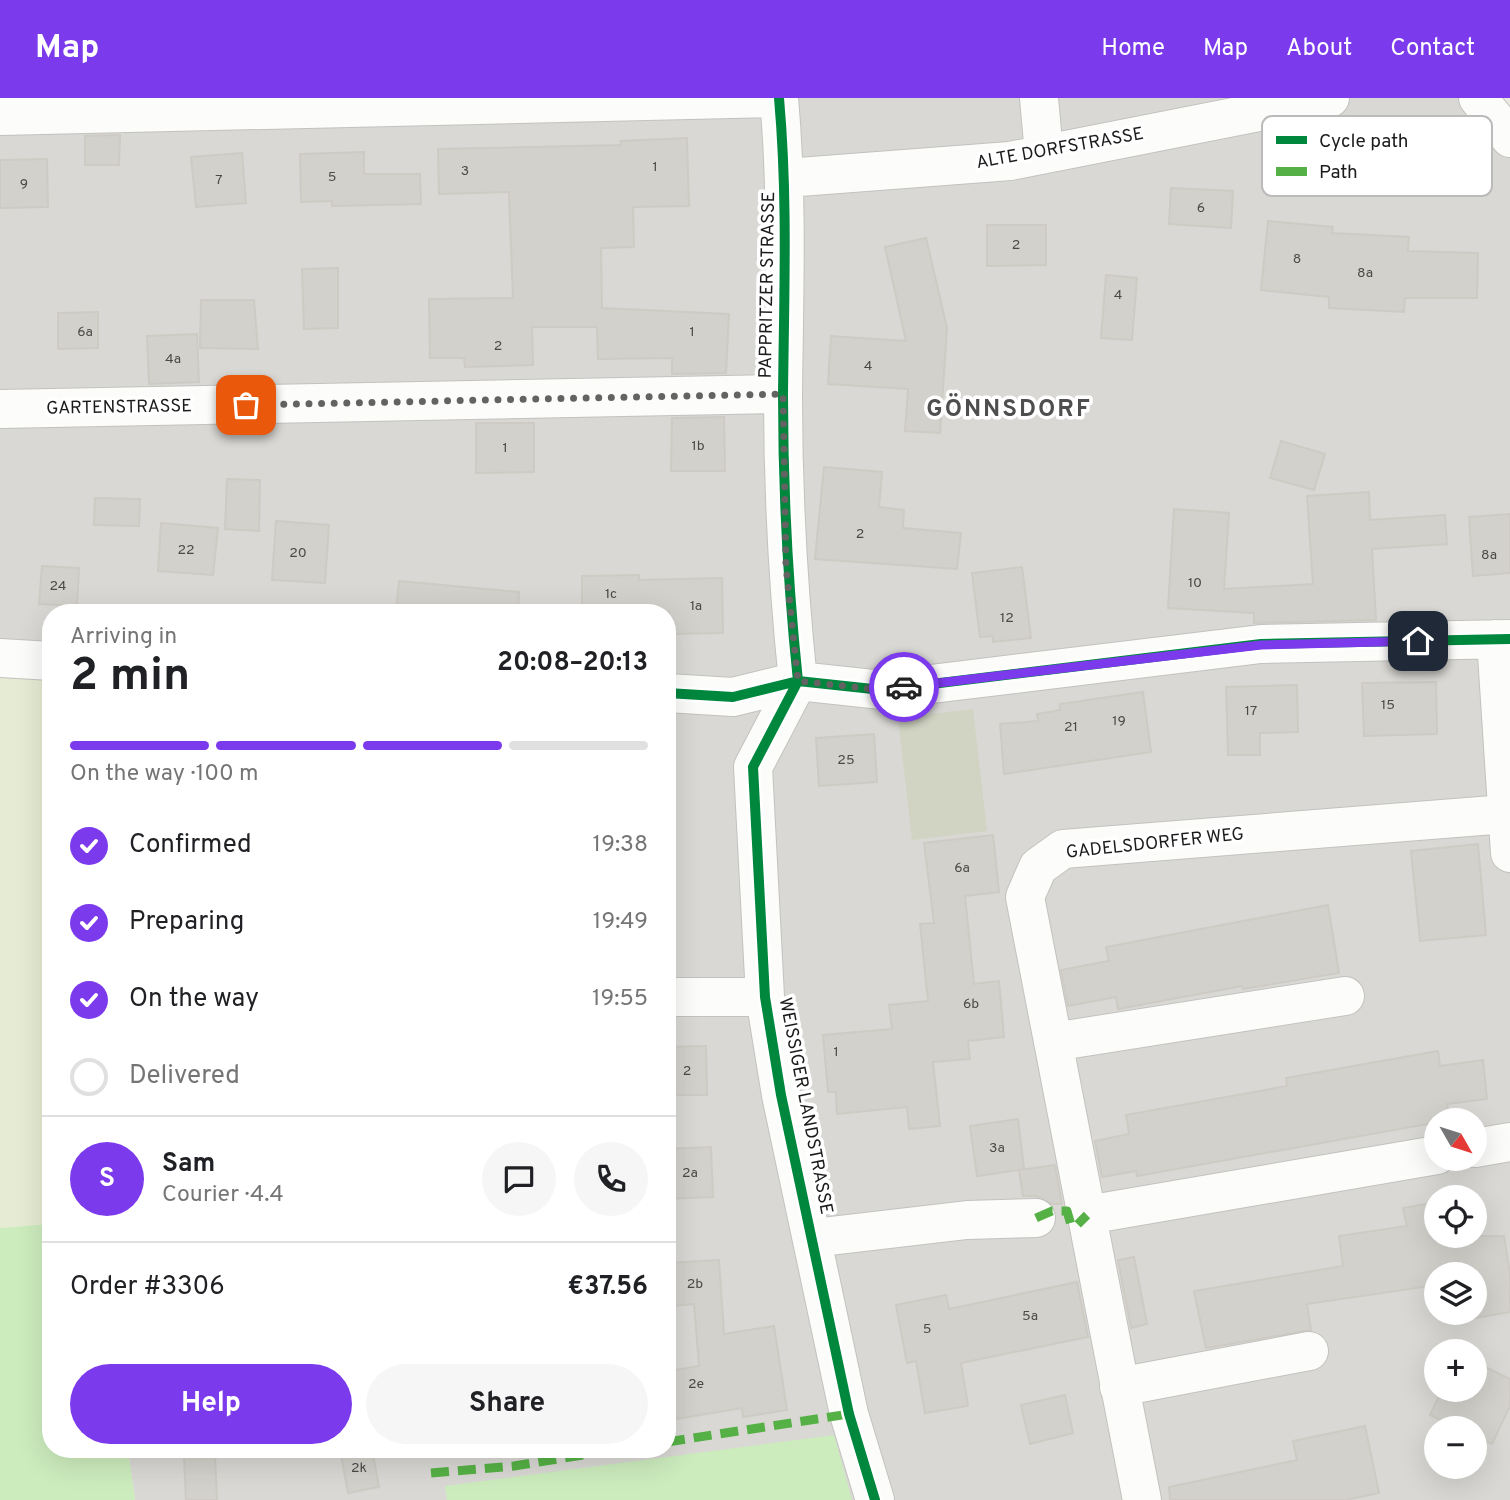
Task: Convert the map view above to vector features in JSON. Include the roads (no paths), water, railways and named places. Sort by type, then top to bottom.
[{"type":"street","points":[[0,116],[779,98]]},
{"type":"street","name":"PAPPRITZER STRASSE","points":[[779,98],[786,178],[783,394],[786,566],[798,681]]},
{"type":"street","points":[[1040,98],[1044,154]]},
{"type":"street","name":"ALTE DORFSTRASSE","points":[[786,178],[1010,161],[1330,98]]},
{"type":"street","points":[[1478,98],[1510,138]]},
{"type":"street","name":"GARTENSTRASSE","points":[[0,409],[783,394]]},
{"type":"street","points":[[676,694],[733,697],[798,681],[882,690],[1261,645],[1503,639],[1506,814],[1510,853]]},
{"type":"street","points":[[0,659],[42,661]]},
{"type":"street","name":"WEISSIGER LANDSTRASSE","points":[[798,681],[753,767],[765,997],[781,1094],[849,1413],[875,1500]]},
{"type":"street","name":"GADELSDORFER WEG","points":[[1142,1500],[1026,897],[1038,867],[1063,849],[1506,814]]},
{"type":"street","points":[[1053,1042],[1345,996]]},
{"type":"street","points":[[676,997],[765,997]]},
{"type":"street","points":[[1488,1146],[1510,1142]]},
{"type":"street","points":[[1087,1215],[1424,1157]]},
{"type":"street","points":[[813,1238],[967,1220],[1036,1218]]},
{"type":"street","points":[[1119,1387],[1309,1351]]},
{"type":"district","name":"GÖNNSDORF","points":[[1009,410]]}]
